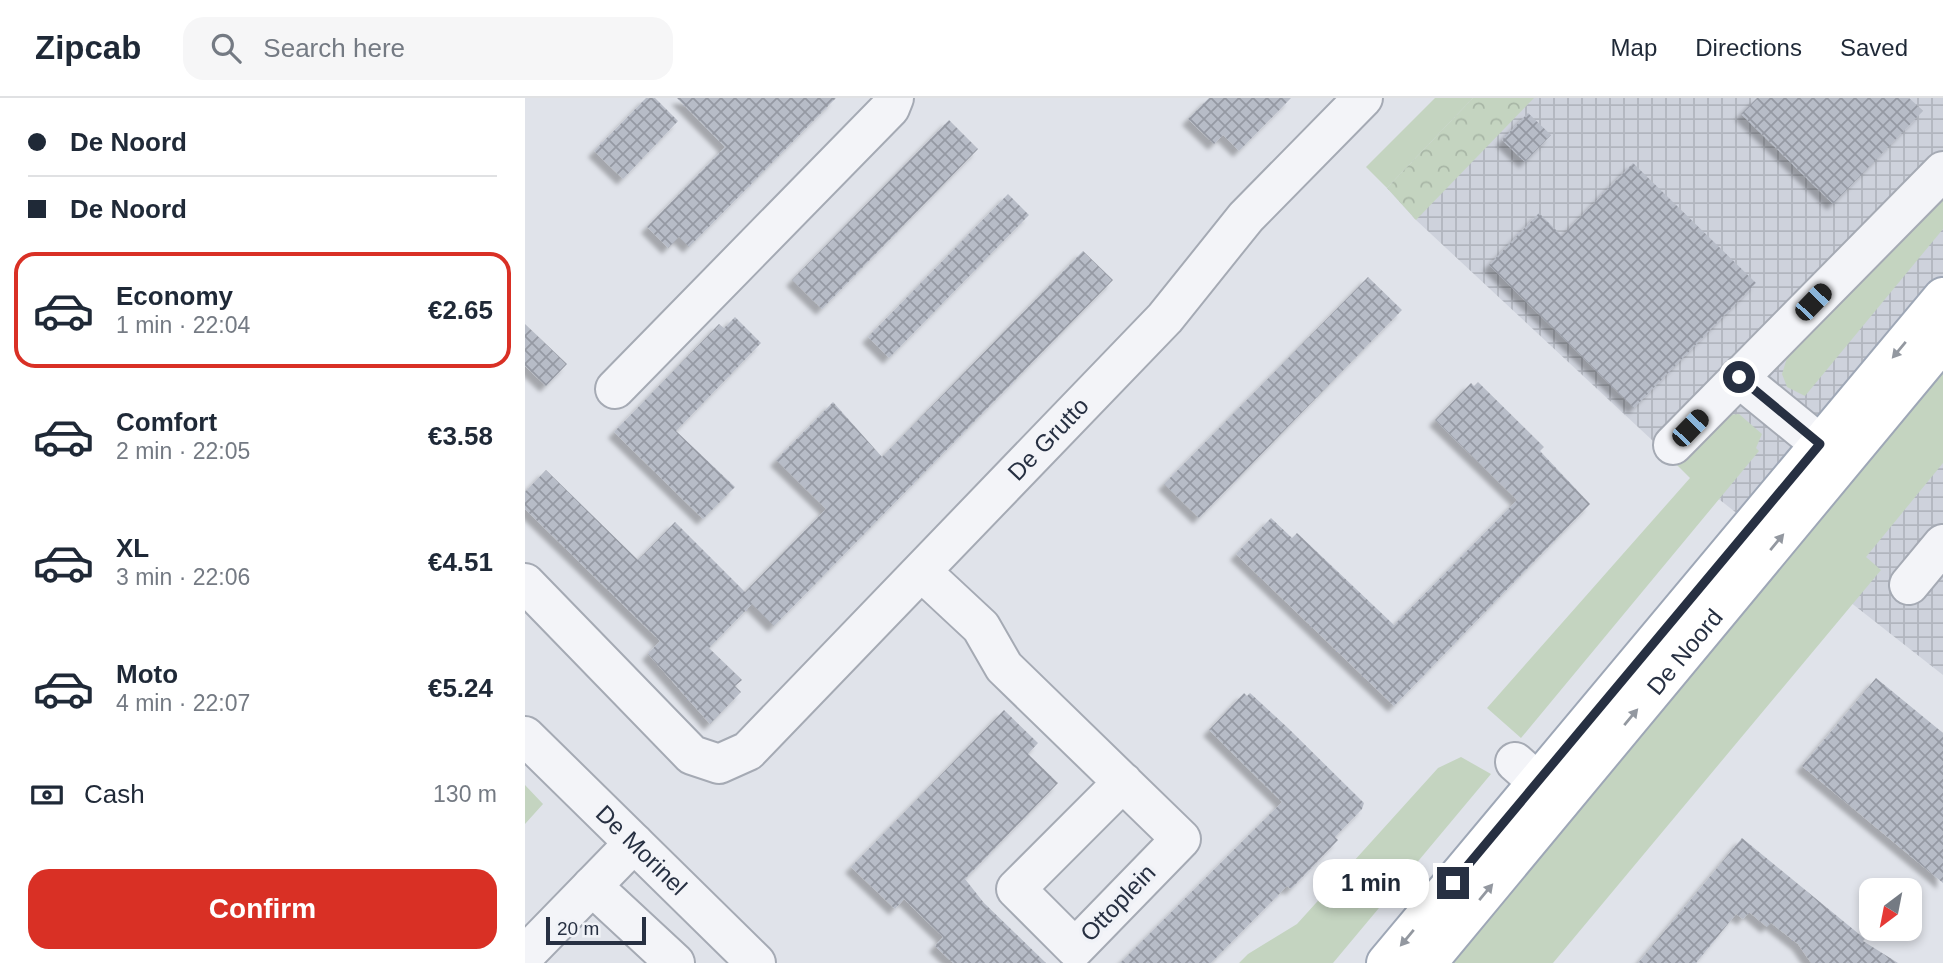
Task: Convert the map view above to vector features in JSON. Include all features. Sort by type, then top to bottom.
[{"type":"main road","name":"De Noord","points":[[1386,963],[1943,298]]},
{"type":"main road","name":"De Noord","points":[[1426,963],[1538,782],[1943,341]]},
{"type":"street","points":[[615,389],[890,108],[894,98]]},
{"type":"street","name":"De Grutto","points":[[525,583],[692,754],[719,764],[748,751],[1156,328],[1246,217],[1363,98]]},
{"type":"street","points":[[1673,444],[1943,171]]},
{"type":"street","points":[[1739,377],[1820,444]]},
{"type":"street","points":[[1909,585],[1943,544]]},
{"type":"street","name":"Ottoplein","points":[[922,572],[981,627],[1004,667],[1123,782],[1181,839],[1075,948],[1016,889],[1123,782]]},
{"type":"street","name":"De Morinel","points":[[525,736],[756,963]]},
{"type":"street","points":[[525,956],[634,843]]},
{"type":"street","points":[[592,886],[674,963]]},
{"type":"shaded area","points":[[1473,98],[1943,98],[1943,675],[1697,482],[1416,220],[1387,188]]},
{"type":"green space","points":[[1435,98],[1473,98],[1387,188],[1366,167]]},
{"type":"green space","points":[[1473,98],[1534,98],[1416,220],[1387,188]]},
{"type":"green space","points":[[1943,196],[1943,229],[1805,396],[1787,387],[1782,374],[1787,358],[1784,354]]},
{"type":"green space","points":[[1943,366],[1943,463],[1866,557],[1881,570],[1553,963],[1445,963]]},
{"type":"green space","points":[[1739,414],[1762,434],[1756,448],[1759,451],[1521,738],[1487,708],[1690,478],[1673,461],[1727,415]]},
{"type":"green space","points":[[1461,757],[1491,774],[1333,963],[1239,963],[1248,954],[1297,924],[1438,768]]},
{"type":"green space","points":[[525,785],[543,804],[525,824]]},
{"type":"building","points":[[646,98],[655,98],[678,121],[623,179],[594,151]]},
{"type":"building","points":[[677,98],[836,98],[689,247],[679,237],[668,248],[647,227],[725,147]]},
{"type":"building","points":[[1209,98],[1291,98],[1239,151],[1223,135],[1214,144],[1188,119]]},
{"type":"building","points":[[1757,98],[1909,98],[1923,111],[1833,204],[1741,114]]},
{"type":"building","points":[[1528,113],[1551,135],[1525,162],[1502,140]]},
{"type":"building","points":[[949,120],[978,149],[822,309],[792,280]]},
{"type":"building","points":[[1633,163],[1756,283],[1634,408],[1489,265],[1539,213],[1562,236]]},
{"type":"building","points":[[1008,194],[1029,215],[889,358],[868,337]]},
{"type":"building","points":[[1083,251],[1113,280],[774,626],[752,604],[709,648],[742,680],[735,686],[741,692],[710,724],[648,654],[660,641],[525,509],[525,492],[546,470],[638,560],[675,522],[745,592],[826,509],[776,460],[833,402],[882,457]]},
{"type":"building","points":[[1368,277],[1402,310],[1199,518],[1164,484]]},
{"type":"building","points":[[735,317],[761,343],[676,431],[735,487],[703,519],[614,432],[719,324],[724,328]]},
{"type":"building","points":[[525,324],[567,364],[546,386],[525,366]]},
{"type":"building","points":[[1478,382],[1544,447],[1540,451],[1590,504],[1394,706],[1236,554],[1271,518],[1292,538],[1297,533],[1394,625],[1517,500],[1435,420],[1471,383],[1474,386]]},
{"type":"building","points":[[1876,678],[1943,733],[1943,883],[1802,766]]},
{"type":"building","points":[[1244,693],[1247,696],[1250,693],[1288,728],[1364,803],[1362,809],[1335,837],[1338,840],[1291,889],[1287,886],[1211,963],[1120,963],[1282,802],[1209,730]]},
{"type":"building","points":[[1004,710],[1038,743],[1028,754],[1058,783],[965,879],[984,903],[1046,963],[953,963],[935,946],[943,937],[904,899],[895,909],[851,867]]},
{"type":"building","points":[[1742,838],[1859,934],[1859,942],[1865,942],[1898,963],[1811,963],[1798,944],[1771,923],[1767,927],[1749,912],[1743,919],[1736,914],[1696,963],[1638,963]]},
{"type":"route","points":[[1453,883],[1820,444],[1739,377]]}]
